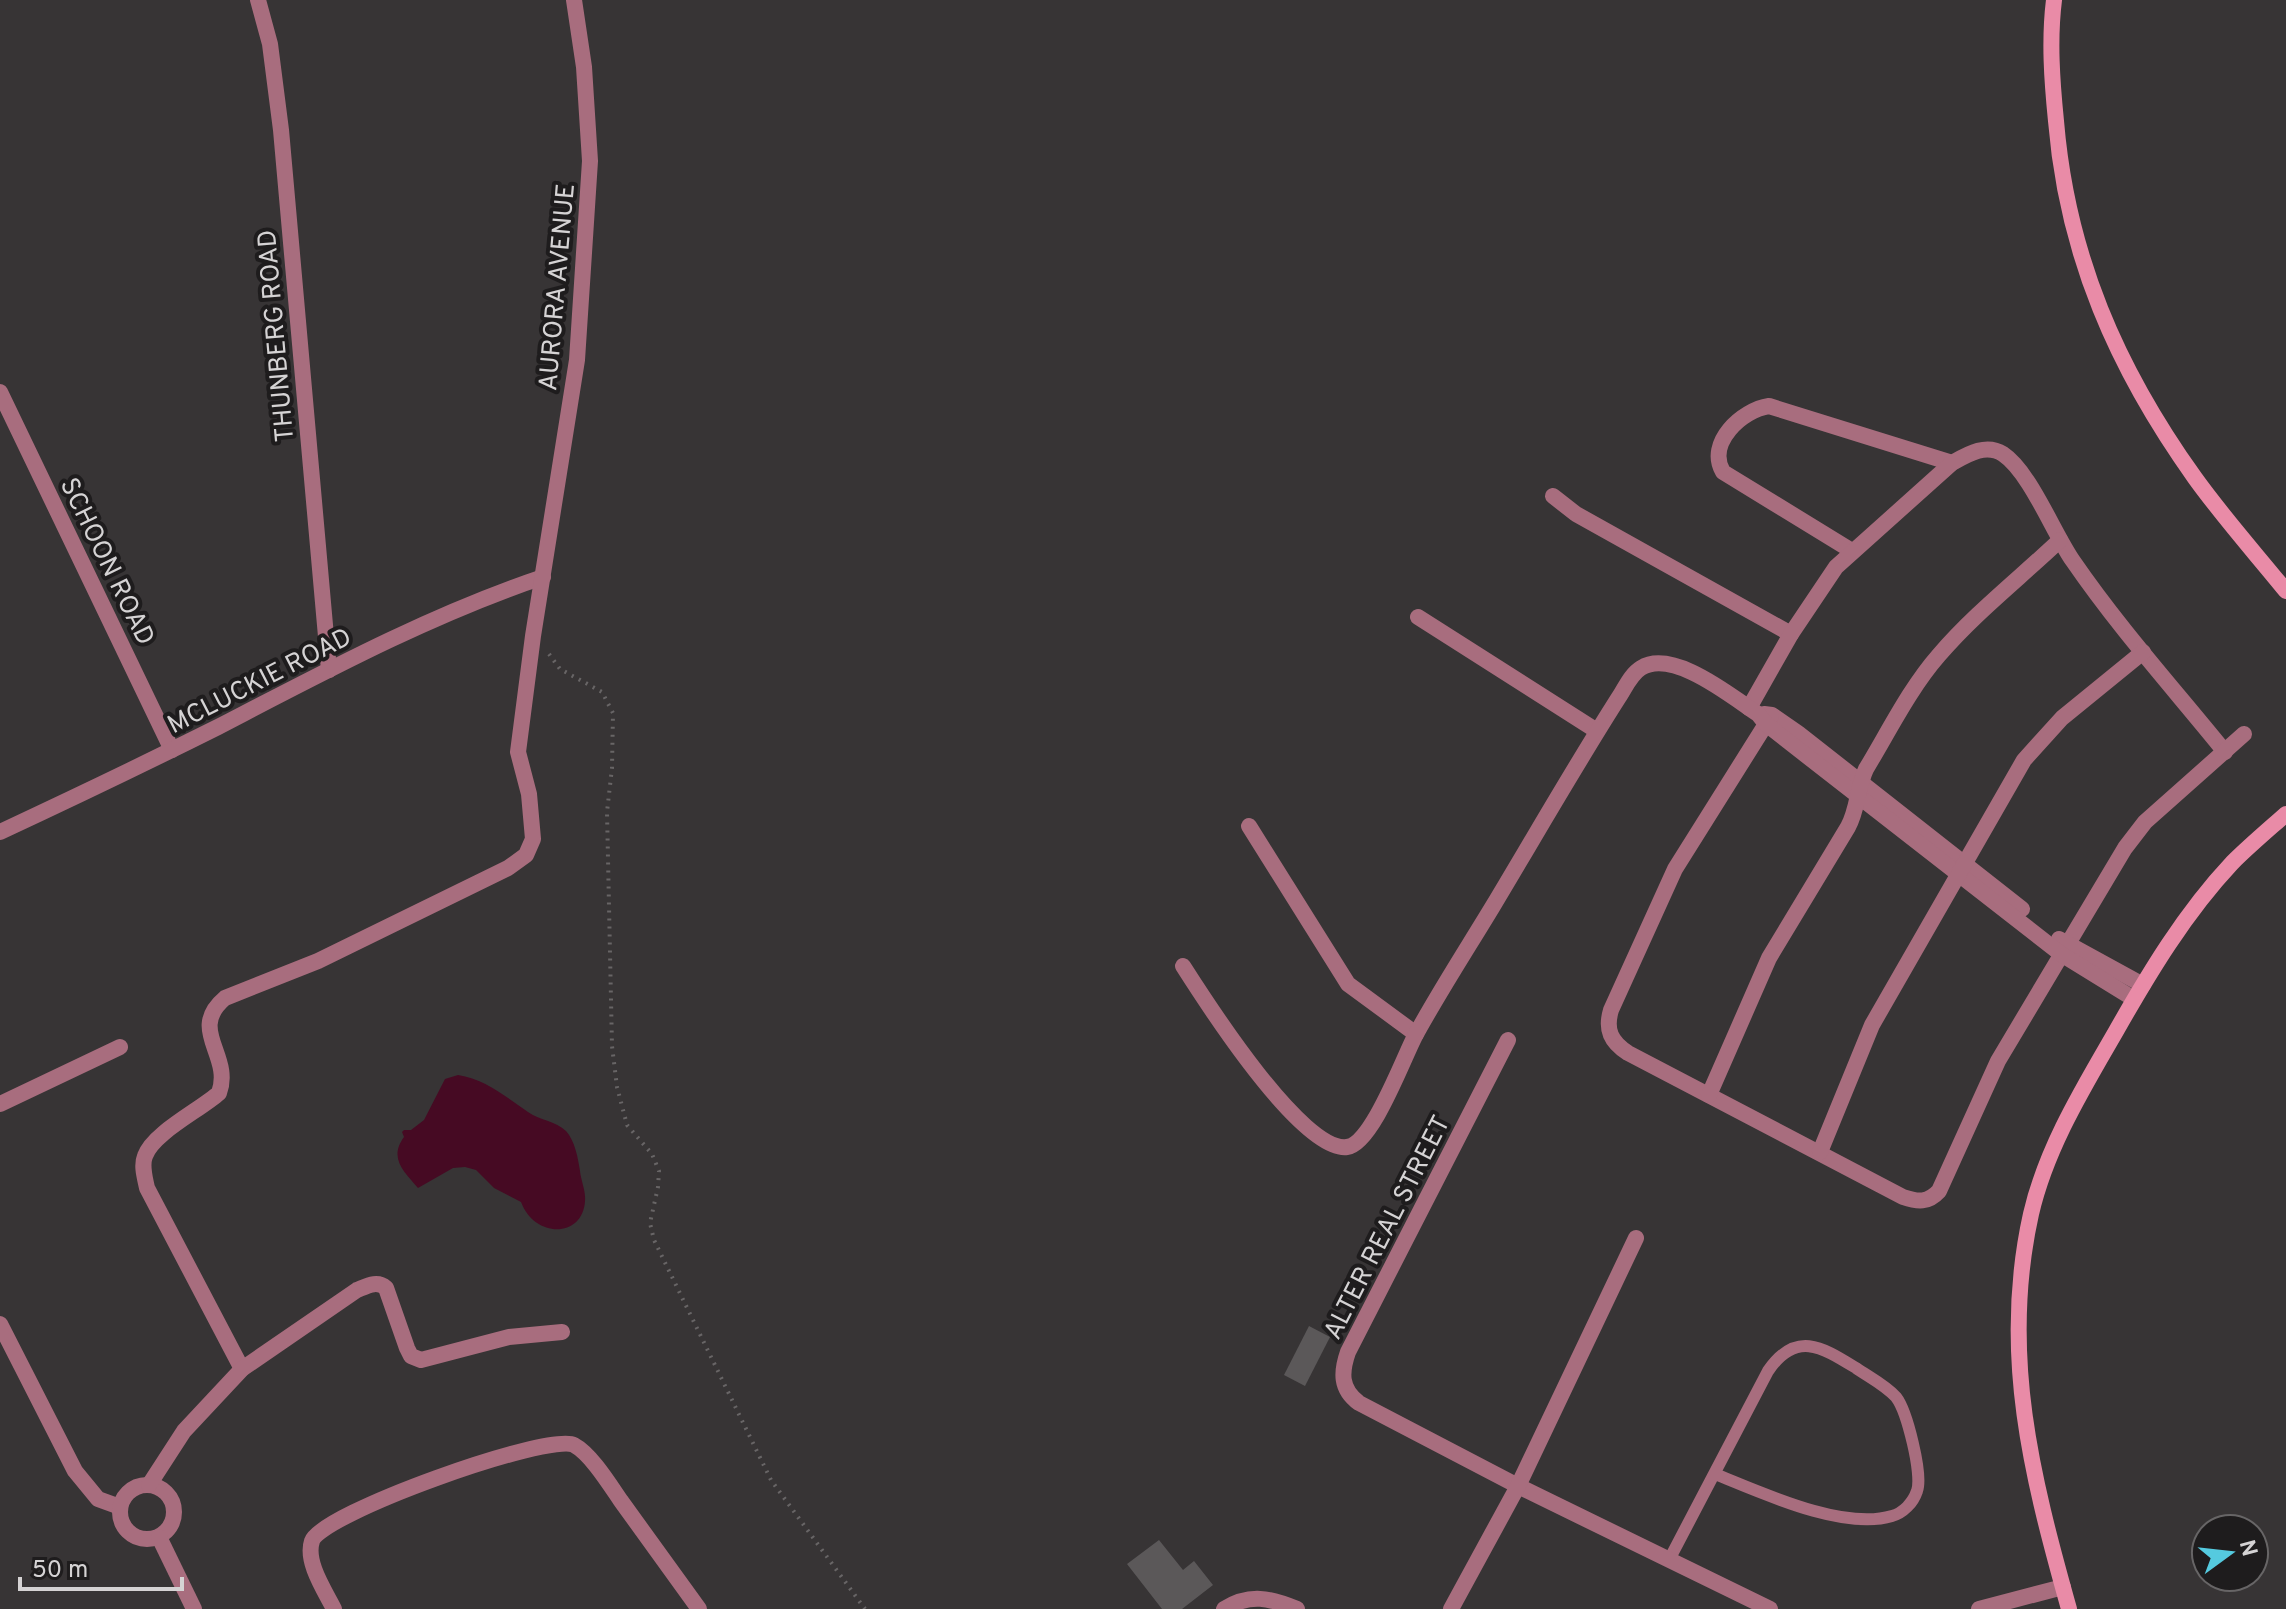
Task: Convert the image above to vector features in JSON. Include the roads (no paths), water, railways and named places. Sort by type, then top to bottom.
[{"type":"street","name":"THUNBERG ROAD","points":[[258,0],[270,44],[281,130],[329,670]]},
{"type":"street","name":"AURORA AVENUE","points":[[242,1369],[147,1188],[144,1174],[144,1156],[156,1140],[219,1093],[224,1080],[223,1069],[209,1025],[217,1005],[225,998],[318,961],[508,868],[526,855],[533,839],[534,822],[518,752],[533,636],[577,360],[590,161],[584,67],[574,0]]},
{"type":"street","points":[[2054,0],[2052,76],[2058,149],[2067,201],[2096,302],[2123,364],[2157,422],[2196,480],[2286,591]]},
{"type":"street","name":"SCHOON ROAD","points":[[0,392],[172,750]]},
{"type":"street","points":[[1852,551],[1723,472],[1717,457],[1719,445],[1727,432],[1747,414],[1769,406],[1952,463]]},
{"type":"street","points":[[2225,752],[2071,559],[2023,477],[2002,453],[1985,449],[1972,453],[1952,463],[1852,551],[1836,567],[1791,634],[1762,715],[1660,899],[1608,1021],[1609,1033],[1617,1046],[1903,1197],[1924,1201],[1935,1196],[1998,1061],[2125,848],[2145,822],[2225,752],[2244,734]]},
{"type":"street","points":[[1553,496],[1576,514],[1791,634]]},
{"type":"street","points":[[1709,1095],[1769,958],[1854,816],[1859,788],[1919,682],[1938,656],[2060,540]]},
{"type":"street","name":"MCLUCKIE ROAD","points":[[0,832],[480,599],[543,577]]},
{"type":"street","points":[[1418,617],[1597,731]]},
{"type":"street","points":[[1820,1152],[1872,1025],[2024,760],[2042,738],[2143,652]]},
{"type":"street","points":[[1183,966],[1241,1054],[1266,1085],[1316,1135],[1336,1147],[1353,1145],[1369,1130],[1416,1034],[1597,731],[1634,675],[1642,668],[1660,662],[1688,670],[1762,715],[2064,950],[2139,992]]},
{"type":"street","points":[[2069,1609],[2030,1459],[2022,1405],[2019,1314],[2032,1212],[2051,1155],[2073,1107],[2139,992],[2197,904],[2233,863],[2286,814]]},
{"type":"street","points":[[1249,826],[1348,984],[1416,1034]]},
{"type":"street","name":"ALTER REAL STREET","points":[[1508,1040],[1348,1352],[1343,1373],[1346,1391],[1359,1403],[1518,1486],[1770,1609]]},
{"type":"street","points":[[0,1104],[120,1047]]},
{"type":"street","points":[[1451,1609],[1518,1486],[1636,1238]]},
{"type":"street","points":[[149,1485],[184,1431],[242,1369],[357,1290],[371,1284],[386,1288],[407,1348],[416,1359],[431,1359],[509,1337],[562,1332]]},
{"type":"street","points":[[0,1324],[75,1471],[98,1499],[120,1507]]},
{"type":"street","points":[[334,1609],[313,1565],[311,1542],[322,1530],[379,1501],[442,1476],[562,1442],[580,1449],[601,1473],[693,1608]]},
{"type":"street","points":[[149,1485],[165,1492],[174,1507],[171,1525],[159,1537],[142,1539],[122,1524],[120,1507],[122,1499],[133,1488],[149,1485]]},
{"type":"street","points":[[159,1537],[194,1609]]},
{"type":"street","points":[[1979,1609],[2063,1587]]},
{"type":"street","points":[[1224,1609],[1250,1598],[1265,1598],[1297,1609]]},
{"type":"lane","points":[[1669,1560],[1778,1355],[1789,1349],[1814,1346],[1826,1350],[1897,1398],[1903,1410],[1919,1478],[1918,1490],[1905,1509],[1893,1516],[1864,1519],[1799,1507],[1715,1474]]}]
